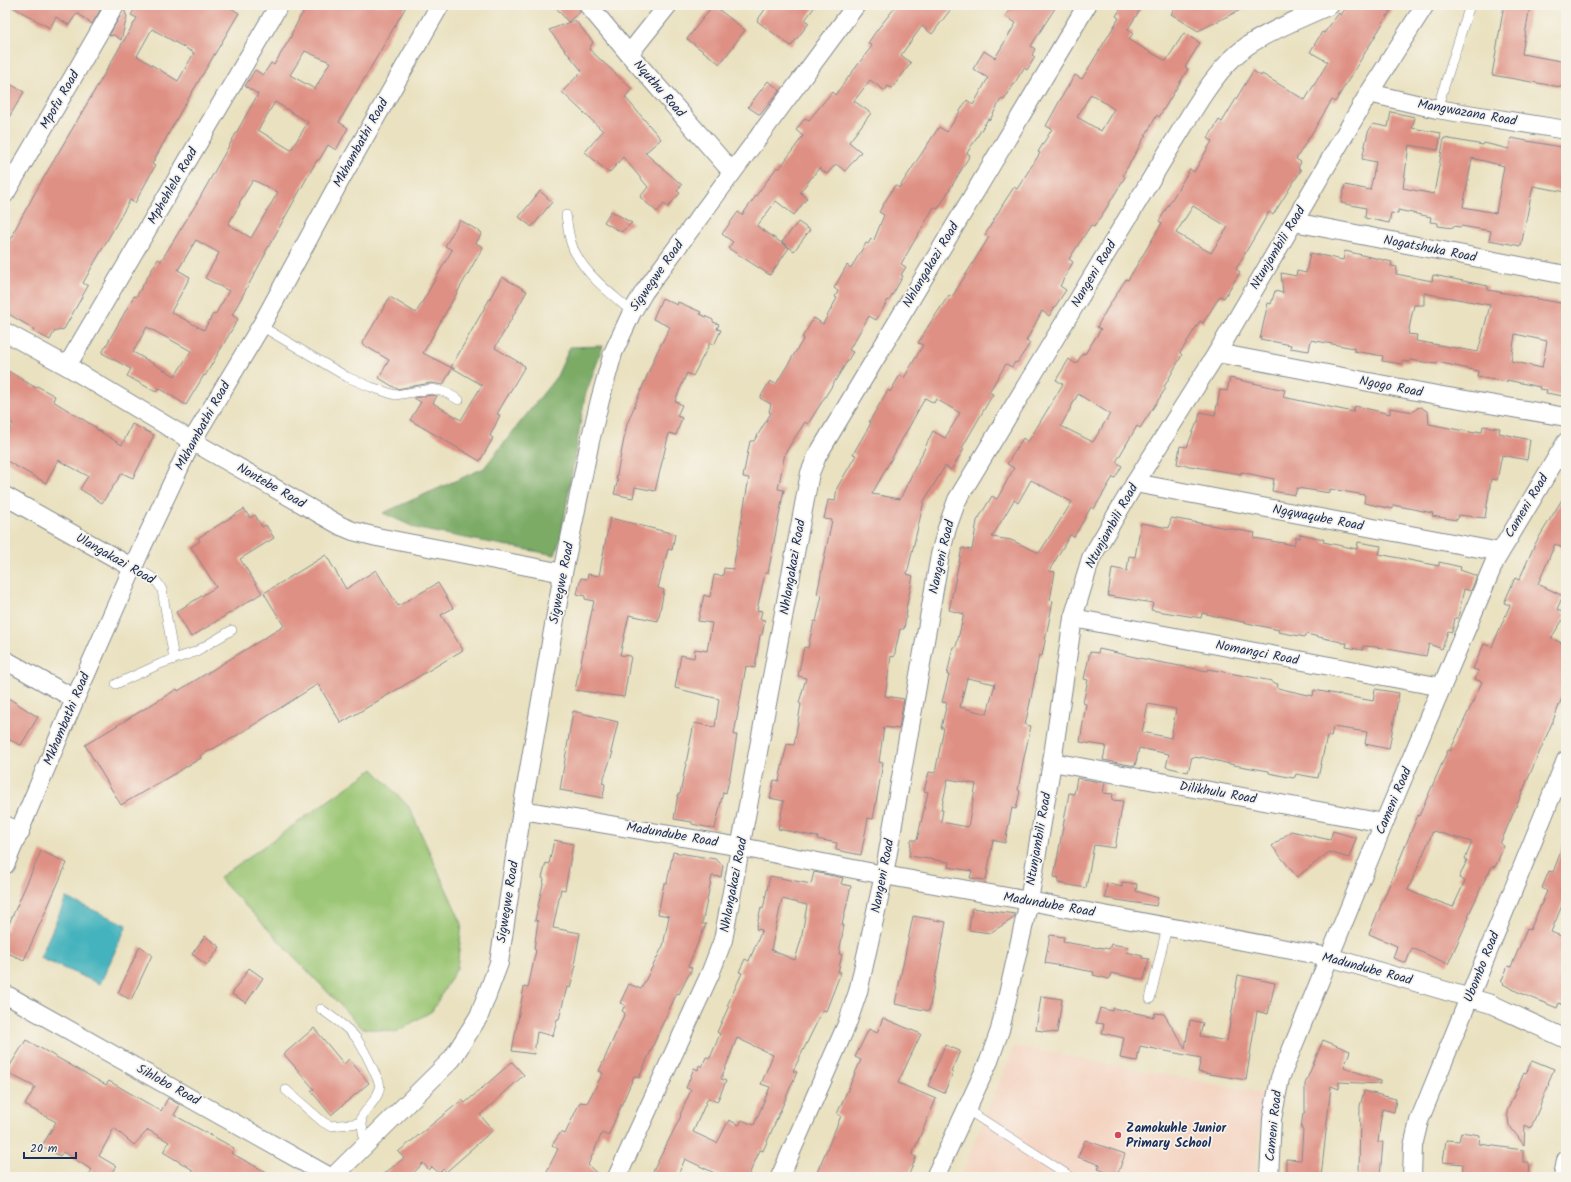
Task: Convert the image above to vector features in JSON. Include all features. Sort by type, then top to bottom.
[{"type":"street","name":"Mpofu Road","points":[[5,194],[115,5]]},
{"type":"street","name":"Mphehlela Road","points":[[68,366],[279,5]]},
{"type":"street","name":"Mkhambathi Road","points":[[5,865],[12,829],[75,699],[142,547],[192,441],[261,326],[343,175],[440,5]]},
{"type":"street","name":"Nquthu Road","points":[[588,5],[628,54],[732,172]]},
{"type":"street","points":[[628,54],[668,5]]},
{"type":"street","name":"Sigwegwe Road","points":[[333,1177],[452,1059],[479,1016],[499,963],[522,810],[563,573],[600,400],[613,353],[632,312],[644,292],[856,5]]},
{"type":"street","name":"Nhlangakazi Road","points":[[617,1177],[710,974],[723,940],[810,472],[816,456],[1087,5]]},
{"type":"street","name":"Nangeni Road","points":[[780,1177],[847,1024],[858,992],[884,876],[940,555],[947,528],[957,500],[1206,90],[1233,57],[1248,46],[1265,36],[1330,5]]},
{"type":"street","name":"Ntunjambili Road","points":[[935,1177],[989,1061],[1000,1030],[1029,901],[1052,762],[1073,618],[1091,558],[1135,483],[1217,353],[1369,93],[1425,5]]},
{"type":"street","name":"Mangwazana Road","points":[[1369,93],[1437,109],[1566,130]]},
{"type":"street","name":"Nogatshuka Road","points":[[1294,222],[1566,275]]},
{"type":"street","name":"Nontebe Road","points":[[5,332],[68,366],[192,441],[334,522],[353,531],[563,573]]},
{"type":"street","name":"Ngogo Road","points":[[1217,353],[1437,395],[1566,417]]},
{"type":"street","name":"Cameni Road","points":[[1269,1177],[1272,1119],[1280,1078],[1384,823],[1495,561],[1566,442]]},
{"type":"street","name":"Ngqwaqube Road","points":[[1135,483],[1500,552]]},
{"type":"street","name":"Ulangakazi Road","points":[[5,496],[133,568]]},
{"type":"street","name":"Nomangci Road","points":[[1073,618],[1442,687]]},
{"type":"street","points":[[5,660],[75,699]]},
{"type":"street","name":"Ubombo Road","points":[[1412,1177],[1415,1134],[1566,760]]},
{"type":"street","name":"Dilikhulu Road","points":[[1052,762],[1384,823]]},
{"type":"street","name":"Madundube Road","points":[[522,810],[741,847],[884,876],[1029,901],[1329,957],[1491,1004],[1566,1039]]},
{"type":"street","name":"Sihlobo Road","points":[[5,994],[330,1177]]},
{"type":"street","points":[[1563,1177],[1566,1160]]},
{"type":"lane","points":[[1437,109],[1470,5]]},
{"type":"lane","points":[[566,215],[570,237],[576,254],[590,273],[632,312]]},
{"type":"lane","points":[[261,326],[347,377],[371,387],[394,395],[432,389],[445,392],[459,400]]},
{"type":"lane","name":"Ulangakazi Road","points":[[133,568],[152,577],[158,582],[162,590],[174,659]]},
{"type":"lane","points":[[116,684],[204,647],[232,630]]},
{"type":"lane","points":[[1150,1000],[1167,927]]},
{"type":"lane","points":[[321,1009],[349,1030],[357,1038],[381,1087],[361,1118],[365,1145]]},
{"type":"lane","points":[[286,1090],[323,1122],[330,1126],[361,1123]]},
{"type":"lane","points":[[966,1109],[1071,1177]]},
{"type":"shaded area","name":"Zamokuhle Junior Primary School","points":[[1014,1046],[1262,1093],[1256,1177],[960,1177]]},
{"type":"green space","points":[[603,346],[585,396],[561,537],[555,555],[418,529],[383,513],[484,468],[557,376],[570,347]]},
{"type":"green space","points":[[373,769],[409,807],[462,924],[457,968],[432,1011],[396,1032],[362,1028],[219,878]]},
{"type":"water","points":[[66,898],[127,925],[100,984],[40,958]]},
{"type":"building","points":[[9,5],[103,5],[92,24],[77,13],[69,25],[56,17],[50,28]]},
{"type":"building","points":[[137,5],[226,5],[239,13],[181,111],[152,164],[155,166],[135,203],[130,200],[83,283],[88,286],[64,329],[54,332],[50,340],[33,331],[34,329],[5,312],[5,250],[36,191],[137,18],[131,15]],"holes":[[[152,29],[194,53],[178,81],[137,56]]]},
{"type":"building","points":[[309,5],[407,5],[339,122],[348,128],[336,150],[328,145],[319,160],[317,160],[232,315],[238,319],[205,376],[204,375],[186,405],[159,388],[156,392],[127,376],[131,369],[102,353],[134,296],[136,297],[158,259],[161,261],[198,201],[258,94],[245,86],[255,70],[263,75],[271,63],[274,65],[292,35],[300,17]],"holes":[[[305,51],[330,62],[315,89],[290,75]],[[275,102],[308,122],[291,150],[258,130]],[[253,180],[278,192],[251,238],[228,224],[240,204],[239,203]],[[196,240],[219,253],[205,278],[229,291],[204,330],[171,312],[190,277],[178,270]],[[147,327],[191,351],[175,376],[133,352]]]},
{"type":"building","points":[[554,5],[578,5],[580,12],[568,22]]},
{"type":"building","points":[[713,5],[745,30],[720,64],[687,39]]},
{"type":"building","points":[[768,5],[816,5],[805,20],[809,23],[791,46],[757,21]]},
{"type":"building","points":[[897,5],[954,5],[932,34],[922,26],[901,55],[911,63],[892,88],[888,86],[885,91],[870,80],[854,101],[871,113],[849,142],[861,152],[845,171],[836,164],[827,174],[819,168],[800,192],[807,198],[794,215],[776,201],[757,226],[789,248],[770,275],[728,248],[733,242],[722,234],[738,212],[742,215],[777,167],[779,169],[803,136],[796,130],[805,118],[809,120],[832,92],[835,95],[872,46],[868,43]]},
{"type":"building","points":[[1013,5],[1057,5],[1031,46],[1035,49],[1032,55],[1035,57],[1027,70],[1024,68],[1004,100],[1001,99],[990,120],[988,119],[967,153],[970,155],[938,209],[934,207],[901,264],[906,267],[901,275],[903,276],[889,301],[888,300],[876,320],[869,316],[849,350],[853,352],[808,424],[805,422],[785,453],[778,489],[784,490],[768,573],[765,573],[757,610],[762,611],[760,619],[765,620],[762,635],[760,635],[755,668],[746,666],[734,735],[737,735],[726,793],[723,792],[715,829],[692,824],[692,822],[674,819],[694,723],[715,727],[719,699],[675,688],[681,655],[694,658],[695,649],[707,651],[712,623],[698,621],[704,595],[710,597],[714,575],[723,576],[724,568],[733,569],[749,478],[743,477],[750,441],[754,441],[771,413],[769,412],[771,404],[760,398],[770,381],[776,384],[804,338],[802,337],[814,318],[823,324],[837,298],[835,297],[838,291],[834,288],[847,265],[851,268],[866,243],[868,244],[871,239],[874,240],[884,215],[879,212],[895,185],[899,188],[939,127],[947,132],[967,100],[973,105],[988,78],[973,69],[984,51],[995,58],[1016,23],[1005,16]]},
{"type":"building","points":[[1123,5],[1143,5],[1128,29],[1133,33],[1129,40],[1166,61],[1184,33],[1200,43],[1185,67],[1188,69],[1159,117],[1157,115],[1123,175],[1125,177],[1107,207],[1094,227],[1091,225],[1069,259],[1073,262],[1060,286],[1066,290],[1049,316],[1042,311],[1026,341],[1030,343],[1017,363],[1015,362],[1012,367],[1006,364],[989,392],[993,394],[962,448],[964,449],[951,470],[945,466],[924,501],[907,574],[913,576],[906,609],[904,629],[900,629],[894,657],[891,656],[885,696],[904,699],[899,729],[884,727],[879,762],[883,763],[877,797],[873,819],[868,818],[861,855],[836,850],[837,843],[817,839],[818,837],[778,829],[784,801],[770,798],[774,780],[779,781],[787,744],[794,745],[801,704],[799,703],[806,678],[798,676],[804,647],[808,648],[822,595],[817,594],[832,520],[824,519],[828,500],[835,501],[837,488],[856,455],[853,454],[871,423],[869,422],[888,390],[890,392],[900,375],[904,378],[923,345],[918,343],[949,295],[952,297],[989,237],[985,235],[1003,204],[1014,187],[1017,189],[1040,153],[1038,152],[1052,129],[1046,126],[1064,93],[1075,75],[1082,79],[1119,18],[1116,16]],"holes":[[[1091,94],[1114,109],[1101,131],[1077,117]],[[925,398],[934,403],[936,399],[960,413],[945,438],[933,431],[900,499],[872,494]]]},
{"type":"building","points":[[1177,5],[1250,5],[1198,31],[1171,14]]},
{"type":"building","points":[[1348,5],[1394,5],[1335,102],[1332,100],[1296,159],[1301,162],[1298,168],[1301,170],[1273,215],[1269,212],[1236,269],[1240,272],[1224,298],[1220,296],[1203,323],[1200,321],[1180,353],[1182,355],[1164,387],[1166,388],[1140,428],[1137,426],[1116,462],[1122,466],[1115,478],[1113,477],[1094,509],[1091,507],[1074,537],[1070,535],[1049,571],[1055,572],[1050,600],[1053,601],[1042,656],[1039,655],[1025,725],[1031,726],[1018,790],[1020,791],[1016,809],[1012,808],[1005,843],[993,840],[986,880],[970,878],[972,871],[948,867],[949,862],[909,856],[911,840],[917,840],[928,792],[924,791],[929,772],[935,773],[944,728],[941,728],[947,703],[942,702],[949,675],[947,675],[953,647],[956,647],[964,614],[949,610],[962,548],[972,550],[977,521],[992,496],[997,499],[1014,468],[1007,464],[1023,438],[1028,442],[1063,384],[1056,380],[1069,359],[1076,364],[1083,353],[1085,354],[1101,329],[1097,327],[1107,309],[1126,279],[1128,280],[1162,223],[1159,221],[1190,169],[1194,172],[1212,141],[1208,138],[1219,120],[1222,122],[1253,71],[1261,76],[1262,74],[1305,100],[1328,62],[1310,52],[1322,32],[1324,33],[1339,13],[1341,15]],"holes":[[[1193,206],[1228,227],[1211,253],[1176,233]],[[1078,394],[1110,414],[1093,442],[1061,426]],[[1031,480],[1072,502],[1039,553],[1011,540],[992,537],[1014,500],[1018,503]],[[967,678],[995,684],[987,714],[960,707]],[[948,779],[976,784],[968,827],[941,822],[943,810],[941,810]]]},
{"type":"building","points":[[1504,5],[1530,5],[1522,54],[1566,62],[1566,88],[1492,75]]},
{"type":"building","points":[[124,9],[127,17],[121,40],[114,35],[109,36]]},
{"type":"building","points":[[575,20],[593,42],[589,49],[632,89],[625,97],[661,139],[645,153],[682,185],[677,191],[680,193],[668,207],[664,204],[657,212],[640,197],[648,187],[623,157],[609,173],[585,152],[603,131],[562,92],[582,71],[549,30]]},
{"type":"building","points":[[5,81],[24,92],[5,124]]},
{"type":"building","points":[[768,81],[780,90],[760,115],[748,107]]},
{"type":"building","points":[[1391,112],[1415,117],[1412,128],[1441,133],[1438,150],[1409,145],[1403,188],[1434,194],[1444,138],[1483,145],[1484,143],[1509,149],[1511,138],[1566,148],[1566,192],[1533,186],[1521,246],[1489,240],[1491,231],[1461,226],[1453,226],[1453,228],[1438,226],[1438,223],[1430,222],[1431,217],[1398,210],[1398,214],[1391,213],[1389,223],[1365,218],[1366,208],[1341,203],[1345,185],[1370,190],[1376,162],[1362,159],[1368,132],[1373,124],[1388,127]],"holes":[[[1472,158],[1504,166],[1496,213],[1463,207]]]},
{"type":"building","points":[[540,191],[552,202],[532,227],[519,217]]},
{"type":"building","points":[[611,211],[632,223],[621,232],[604,222]]},
{"type":"building","points":[[460,220],[482,233],[476,243],[483,247],[423,353],[452,368],[443,385],[431,383],[397,389],[379,378],[389,360],[362,344],[390,297],[416,313],[452,250],[445,246]]},
{"type":"building","points":[[798,222],[810,230],[794,251],[782,242]]},
{"type":"building","points":[[1345,251],[1392,262],[1391,266],[1397,267],[1396,274],[1432,281],[1433,275],[1488,286],[1488,290],[1566,304],[1566,393],[1564,392],[1563,396],[1546,393],[1547,390],[1539,389],[1540,387],[1507,380],[1507,382],[1477,377],[1478,371],[1437,362],[1437,364],[1410,360],[1410,362],[1402,361],[1402,364],[1382,361],[1383,356],[1354,351],[1354,348],[1311,340],[1309,351],[1290,348],[1291,345],[1260,339],[1268,303],[1271,304],[1275,291],[1283,293],[1281,273],[1296,276],[1297,271],[1306,273],[1310,253],[1343,260]],"holes":[[[1424,293],[1490,305],[1478,352],[1416,341],[1417,335],[1408,334],[1414,305],[1424,305]],[[1515,334],[1547,341],[1542,368],[1511,361]]]},
{"type":"building","points":[[502,277],[527,291],[495,348],[525,366],[497,414],[500,415],[490,436],[493,438],[480,461],[410,420],[421,402],[414,398],[432,395],[437,396],[433,403],[461,420],[482,385],[451,367]]},
{"type":"building","points":[[662,298],[677,305],[678,302],[701,312],[700,314],[719,324],[717,329],[721,330],[714,345],[710,343],[693,376],[687,373],[675,401],[682,405],[677,416],[682,418],[676,435],[669,433],[655,491],[635,487],[633,498],[614,494],[618,480],[616,479],[627,424],[657,352],[670,327],[653,319]]},
{"type":"building","points":[[5,369],[36,388],[37,386],[55,396],[53,401],[122,445],[132,424],[154,435],[133,478],[122,473],[102,503],[80,489],[88,476],[58,460],[46,483],[5,460],[5,438],[13,424],[5,419]]},
{"type":"building","points":[[1230,378],[1285,390],[1283,397],[1353,412],[1355,406],[1390,414],[1390,408],[1413,412],[1417,408],[1421,407],[1428,412],[1429,424],[1475,433],[1476,431],[1482,432],[1483,426],[1500,428],[1499,433],[1530,440],[1527,460],[1502,455],[1497,480],[1491,479],[1485,518],[1458,515],[1457,520],[1432,516],[1433,513],[1393,505],[1393,509],[1364,503],[1365,495],[1330,489],[1330,493],[1297,488],[1295,495],[1272,491],[1274,479],[1241,472],[1241,474],[1177,464],[1180,446],[1187,447],[1198,422],[1200,412],[1215,415],[1220,390],[1227,391]]},
{"type":"building","points":[[1566,493],[1566,550],[1555,544],[1538,584],[1563,596],[1557,609],[1566,615],[1551,638],[1566,645],[1566,687],[1500,844],[1504,846],[1495,867],[1492,866],[1487,875],[1448,964],[1412,948],[1406,963],[1393,958],[1397,946],[1369,934],[1418,815],[1419,816],[1448,750],[1450,751],[1482,682],[1475,679],[1479,671],[1473,669],[1484,644],[1492,647],[1510,605],[1504,603],[1515,578],[1519,580],[1535,544]],"holes":[[[1433,831],[1472,842],[1465,859],[1467,860],[1459,878],[1465,881],[1453,907],[1434,900],[1433,901],[1408,890]]]},
{"type":"building","points":[[244,509],[250,518],[255,515],[262,527],[266,525],[274,538],[240,559],[262,593],[191,637],[176,612],[216,587],[191,547],[200,541],[198,538]]},
{"type":"building","points":[[610,518],[675,534],[672,550],[668,549],[658,588],[664,590],[658,621],[629,615],[620,655],[631,656],[624,697],[575,690],[594,601],[585,599],[585,596],[577,594],[581,578],[587,579],[588,574],[599,576]]},
{"type":"building","points":[[1171,518],[1255,533],[1254,538],[1294,545],[1296,537],[1300,538],[1300,534],[1324,539],[1323,542],[1357,549],[1358,542],[1381,546],[1379,554],[1439,566],[1439,562],[1461,567],[1460,570],[1477,576],[1471,591],[1464,589],[1458,618],[1455,618],[1452,632],[1448,631],[1442,649],[1429,644],[1426,656],[1377,647],[1363,646],[1363,650],[1346,647],[1347,643],[1341,643],[1306,634],[1305,637],[1278,632],[1279,630],[1202,613],[1201,618],[1151,610],[1153,603],[1108,596],[1112,568],[1127,571],[1129,556],[1135,557],[1141,523],[1169,528]]},
{"type":"building","points":[[326,555],[346,589],[376,570],[398,606],[438,583],[453,608],[441,615],[463,650],[341,723],[318,684],[236,736],[200,756],[201,758],[121,805],[85,745],[177,689],[178,691],[284,626],[264,593]]},
{"type":"building","points":[[1099,649],[1207,671],[1208,669],[1272,681],[1272,683],[1278,684],[1277,688],[1313,696],[1314,690],[1373,701],[1375,689],[1399,693],[1389,749],[1365,744],[1367,732],[1333,727],[1331,737],[1327,736],[1318,778],[1296,774],[1293,778],[1269,773],[1269,771],[1201,757],[1192,757],[1188,772],[1166,767],[1169,754],[1139,748],[1135,766],[1103,760],[1106,746],[1080,742],[1086,704],[1083,703],[1088,680],[1084,679],[1090,652],[1098,653]],"holes":[[[1148,704],[1176,709],[1171,738],[1142,732]]]},
{"type":"building","points":[[5,696],[38,717],[21,745],[5,738]]},
{"type":"building","points":[[573,711],[618,722],[611,752],[613,752],[602,783],[605,784],[603,798],[560,790]]},
{"type":"building","points":[[1077,778],[1105,783],[1103,793],[1113,794],[1112,800],[1123,801],[1115,848],[1094,845],[1086,888],[1058,883],[1059,878],[1054,877],[1069,793],[1074,794]]},
{"type":"building","points":[[1291,831],[1330,840],[1333,831],[1356,838],[1349,858],[1329,852],[1297,877],[1272,846]]},
{"type":"building","points":[[554,840],[573,844],[565,890],[561,889],[553,928],[580,933],[574,965],[576,965],[570,988],[567,987],[553,1036],[537,1032],[534,1054],[512,1051],[524,987],[528,988],[536,950],[534,949],[538,921],[535,920],[544,879],[542,878],[546,863],[549,864]]},
{"type":"building","points":[[1565,841],[1566,896],[1551,932],[1566,938],[1566,1006],[1559,1003],[1557,1008],[1518,992],[1501,982],[1508,966],[1511,967],[1527,929],[1530,930],[1547,891],[1542,888],[1549,871],[1553,872]]},
{"type":"building","points":[[41,851],[67,863],[24,960],[5,952],[5,933]]},
{"type":"building","points":[[673,852],[715,859],[723,865],[721,877],[712,876],[702,924],[706,924],[688,966],[692,968],[679,994],[677,993],[639,1078],[634,1076],[608,1136],[602,1133],[588,1165],[601,1177],[544,1177],[558,1149],[552,1145],[561,1132],[565,1134],[580,1102],[587,1103],[603,1073],[599,1071],[625,1013],[622,1011],[625,1005],[620,1003],[629,984],[641,989],[663,946],[669,916],[658,914],[664,883],[667,883]]},
{"type":"building","points":[[814,872],[843,878],[841,884],[851,886],[842,925],[844,925],[839,954],[842,955],[838,972],[841,972],[826,1011],[823,1010],[793,1071],[797,1072],[763,1151],[760,1150],[748,1177],[723,1177],[685,1159],[677,1177],[650,1177],[681,1116],[680,1115],[691,1090],[686,1088],[694,1068],[698,1070],[699,1065],[702,1067],[706,1057],[710,1058],[720,1034],[717,1032],[742,973],[739,972],[745,959],[749,961],[762,930],[756,929],[761,908],[763,909],[770,876],[811,884]],"holes":[[[782,899],[807,905],[801,940],[795,960],[771,950]],[[737,1038],[773,1055],[761,1084],[770,1087],[754,1125],[742,1120],[739,1125],[729,1120],[717,1143],[693,1132],[708,1098],[717,1102],[726,1081],[721,1079]]]},
{"type":"building","points":[[1122,882],[1137,884],[1136,891],[1158,898],[1156,906],[1105,898],[1107,883],[1122,887]]},
{"type":"building","points":[[972,908],[1015,914],[1014,918],[990,933],[969,930]]},
{"type":"building","points":[[913,916],[946,922],[929,1011],[895,1004]]},
{"type":"building","points":[[1050,935],[1064,937],[1063,942],[1099,948],[1109,949],[1111,944],[1128,947],[1127,952],[1149,959],[1144,980],[1111,973],[1109,979],[1093,975],[1094,972],[1045,963]]},
{"type":"building","points":[[205,936],[220,947],[207,965],[192,954]]},
{"type":"building","points":[[140,946],[152,955],[131,1000],[118,993]]},
{"type":"building","points":[[249,968],[263,978],[246,1003],[232,994]]},
{"type":"building","points":[[1238,975],[1275,983],[1268,1014],[1257,1011],[1246,1080],[1198,1072],[1201,1058],[1140,1046],[1137,1061],[1120,1058],[1124,1038],[1102,1033],[1104,1024],[1096,1023],[1100,1008],[1112,1011],[1113,1008],[1154,1017],[1155,1013],[1164,1014],[1185,1048],[1190,1020],[1203,1023],[1200,1036],[1227,1041]]},
{"type":"building","points":[[1041,996],[1062,999],[1057,1033],[1036,1030]]},
{"type":"building","points":[[883,1018],[921,1034],[898,1083],[936,1099],[912,1155],[916,1157],[908,1177],[893,1177],[883,1173],[881,1177],[815,1177],[841,1116],[837,1114],[861,1060],[855,1057],[869,1029],[877,1033]]},
{"type":"building","points":[[314,1028],[344,1064],[349,1059],[369,1083],[331,1115],[311,1091],[314,1089],[284,1054]]},
{"type":"building","points":[[26,1040],[106,1085],[109,1081],[161,1111],[168,1098],[180,1105],[174,1115],[234,1148],[231,1153],[275,1177],[189,1177],[193,1170],[163,1152],[169,1142],[148,1130],[134,1145],[114,1128],[99,1156],[116,1166],[109,1177],[87,1177],[92,1170],[63,1152],[60,1156],[42,1146],[56,1122],[25,1105],[35,1087],[6,1072]]},
{"type":"building","points":[[1323,1040],[1350,1051],[1344,1067],[1380,1081],[1380,1084],[1339,1082],[1339,1089],[1331,1086],[1321,1177],[1286,1177],[1286,1159],[1301,1160],[1303,1130],[1301,1129],[1303,1113],[1305,1113],[1305,1084]]},
{"type":"building","points":[[945,1045],[960,1051],[951,1072],[953,1073],[944,1093],[928,1086]]},
{"type":"building","points":[[1532,1060],[1554,1069],[1531,1128],[1525,1125],[1524,1145],[1509,1125],[1507,1111],[1524,1073],[1526,1074]]},
{"type":"building","points":[[512,1062],[524,1075],[480,1115],[493,1130],[446,1172],[443,1169],[439,1173],[432,1167],[429,1170],[423,1163],[410,1177],[380,1177],[404,1158],[398,1152],[462,1100],[465,1103]]},
{"type":"building","points":[[1364,1091],[1396,1099],[1394,1112],[1382,1109],[1378,1142],[1383,1142],[1380,1177],[1359,1177],[1360,1106]]},
{"type":"building","points":[[1461,1132],[1480,1135],[1479,1144],[1523,1150],[1523,1162],[1529,1162],[1528,1177],[1462,1177],[1463,1164],[1443,1162],[1446,1140],[1459,1141]]},
{"type":"building","points":[[1085,1140],[1125,1154],[1117,1176],[1098,1169],[1100,1165],[1078,1157]]},
{"type":"place","name":"Zamokuhle Junior Primary School","points":[[1118,1135]]}]
